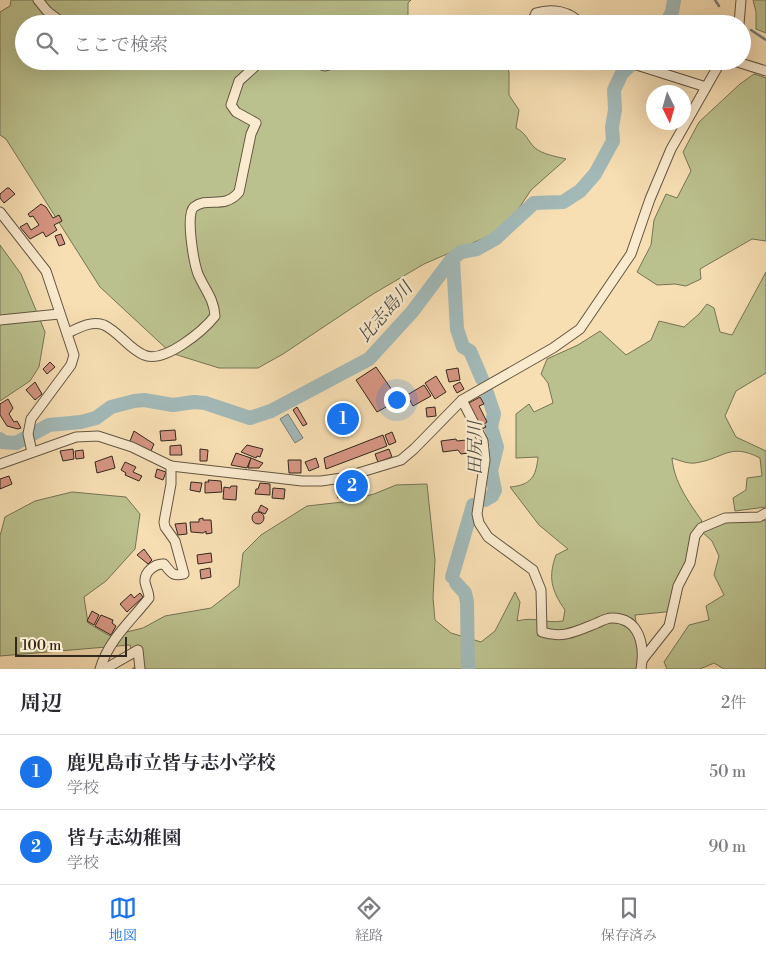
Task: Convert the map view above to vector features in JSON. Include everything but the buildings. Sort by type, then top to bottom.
[{"type":"street","points":[[38,0],[52,15]]},
{"type":"street","points":[[740,15],[741,0]]},
{"type":"street","points":[[535,15],[536,13],[548,11],[566,12],[570,15]]},
{"type":"street","points":[[751,66],[766,71]]},
{"type":"street","points":[[68,333],[85,325],[104,325],[145,356],[158,356],[204,330],[215,316],[214,302],[198,273],[188,220],[190,211],[195,206],[204,203],[228,201],[239,192],[251,134],[256,123],[236,112],[231,105],[239,81],[251,70]]},
{"type":"street","points":[[649,70],[706,87]]},
{"type":"street","points":[[0,464],[31,449],[76,437],[98,436],[132,447],[171,466],[302,481],[342,478],[401,460],[462,400],[565,341],[584,324],[602,293],[631,254],[664,165],[682,128],[716,70]]},
{"type":"street","points":[[0,212],[46,271],[59,314],[73,348],[73,360],[31,419],[28,434],[31,449]]},
{"type":"street","points":[[0,320],[59,314]]},
{"type":"street","points":[[462,400],[483,441],[485,460],[477,514],[479,523],[488,537],[533,570],[541,590],[542,632],[555,636],[572,634],[611,617],[629,622],[635,626],[638,632],[643,659],[641,669]]},
{"type":"street","points":[[100,669],[109,648],[131,617],[150,598],[145,582],[151,568],[156,564],[164,564],[176,576],[184,574],[175,541],[164,522],[171,484],[171,466]]},
{"type":"street","points":[[643,659],[669,626],[678,586],[690,563],[695,536],[701,528],[726,518],[759,518],[766,512]]},
{"type":"street","points":[[105,669],[138,650],[140,669]]},
{"type":"green space","points":[[11,0],[411,0],[408,3],[408,15],[15,15],[15,70],[508,70],[509,95],[519,110],[516,128],[538,150],[566,159],[531,190],[517,211],[491,235],[424,264],[373,294],[283,354],[258,368],[219,368],[171,353],[100,287],[6,139],[0,135],[0,12],[10,6]]},
{"type":"green space","points":[[753,0],[766,0],[766,33],[756,29],[756,12]]},
{"type":"green space","points":[[754,74],[766,78],[766,241],[752,239],[700,269],[701,279],[686,286],[675,284],[657,285],[637,272],[651,245],[654,220],[666,194],[677,198],[691,171],[683,152],[699,122],[740,84]]},
{"type":"green space","points":[[0,245],[21,274],[45,332],[39,367],[30,381],[0,401]]},
{"type":"green space","points":[[766,272],[766,373],[736,391],[725,416],[736,437],[766,451],[766,507],[735,511],[733,498],[746,490],[747,478],[762,476],[760,458],[749,453],[733,451],[695,463],[672,458],[679,483],[702,521],[691,538],[675,611],[635,615],[643,669],[132,669],[136,666],[130,645],[0,656],[0,536],[5,517],[35,501],[72,492],[126,497],[140,514],[135,549],[106,581],[84,597],[88,623],[110,636],[143,628],[165,616],[211,608],[239,586],[243,553],[261,535],[307,506],[343,502],[374,494],[396,485],[427,484],[435,560],[433,598],[435,620],[451,633],[481,642],[495,631],[515,592],[520,602],[517,621],[530,619],[550,622],[563,621],[565,610],[554,590],[552,570],[556,555],[568,549],[539,525],[510,487],[528,482],[536,470],[538,457],[516,458],[516,414],[529,404],[534,412],[553,403],[548,383],[541,374],[547,359],[578,345],[600,331],[626,355],[651,340],[659,321],[684,327],[707,304],[714,308],[720,332],[732,335]]},
{"type":"green space","points":[[756,517],[766,521],[766,669],[724,669],[714,663],[700,669],[667,669],[664,662],[689,625],[709,620],[706,606],[724,595],[714,575],[719,556],[712,541],[702,532],[732,520]]},
{"type":"water","points":[[288,414],[303,438],[295,443],[280,419]]},
{"type":"waterway","name":"比志島川","points":[[670,15],[674,0]]},
{"type":"waterway","points":[[715,0],[719,6]]},
{"type":"waterway","points":[[751,30],[766,40]]},
{"type":"waterway","name":"比志島川","points":[[0,439],[2,442],[16,443],[49,425],[81,422],[96,418],[111,407],[144,400],[173,405],[194,402],[205,403],[250,418],[271,411],[369,359],[412,312],[451,260],[461,252],[477,249],[495,239],[534,203],[563,202],[580,191],[595,174],[613,141],[614,90],[625,70]]},
{"type":"waterway","name":"田尻川","points":[[453,260],[457,329],[463,347],[470,351],[482,379]]},
{"type":"waterway","name":"田尻川","points":[[485,500],[492,496],[495,490],[491,471],[497,447],[491,427],[494,414],[487,393]]},
{"type":"waterway","name":"田尻川","points":[[452,577],[473,505]]},
{"type":"waterway","name":"田尻川","points":[[456,583],[465,593],[467,602],[468,669]]},
{"type":"place","name":"鹿児島市立皆与志小学校","points":[[343,419]]},
{"type":"place","name":"皆与志幼稚園","points":[[352,486]]}]
